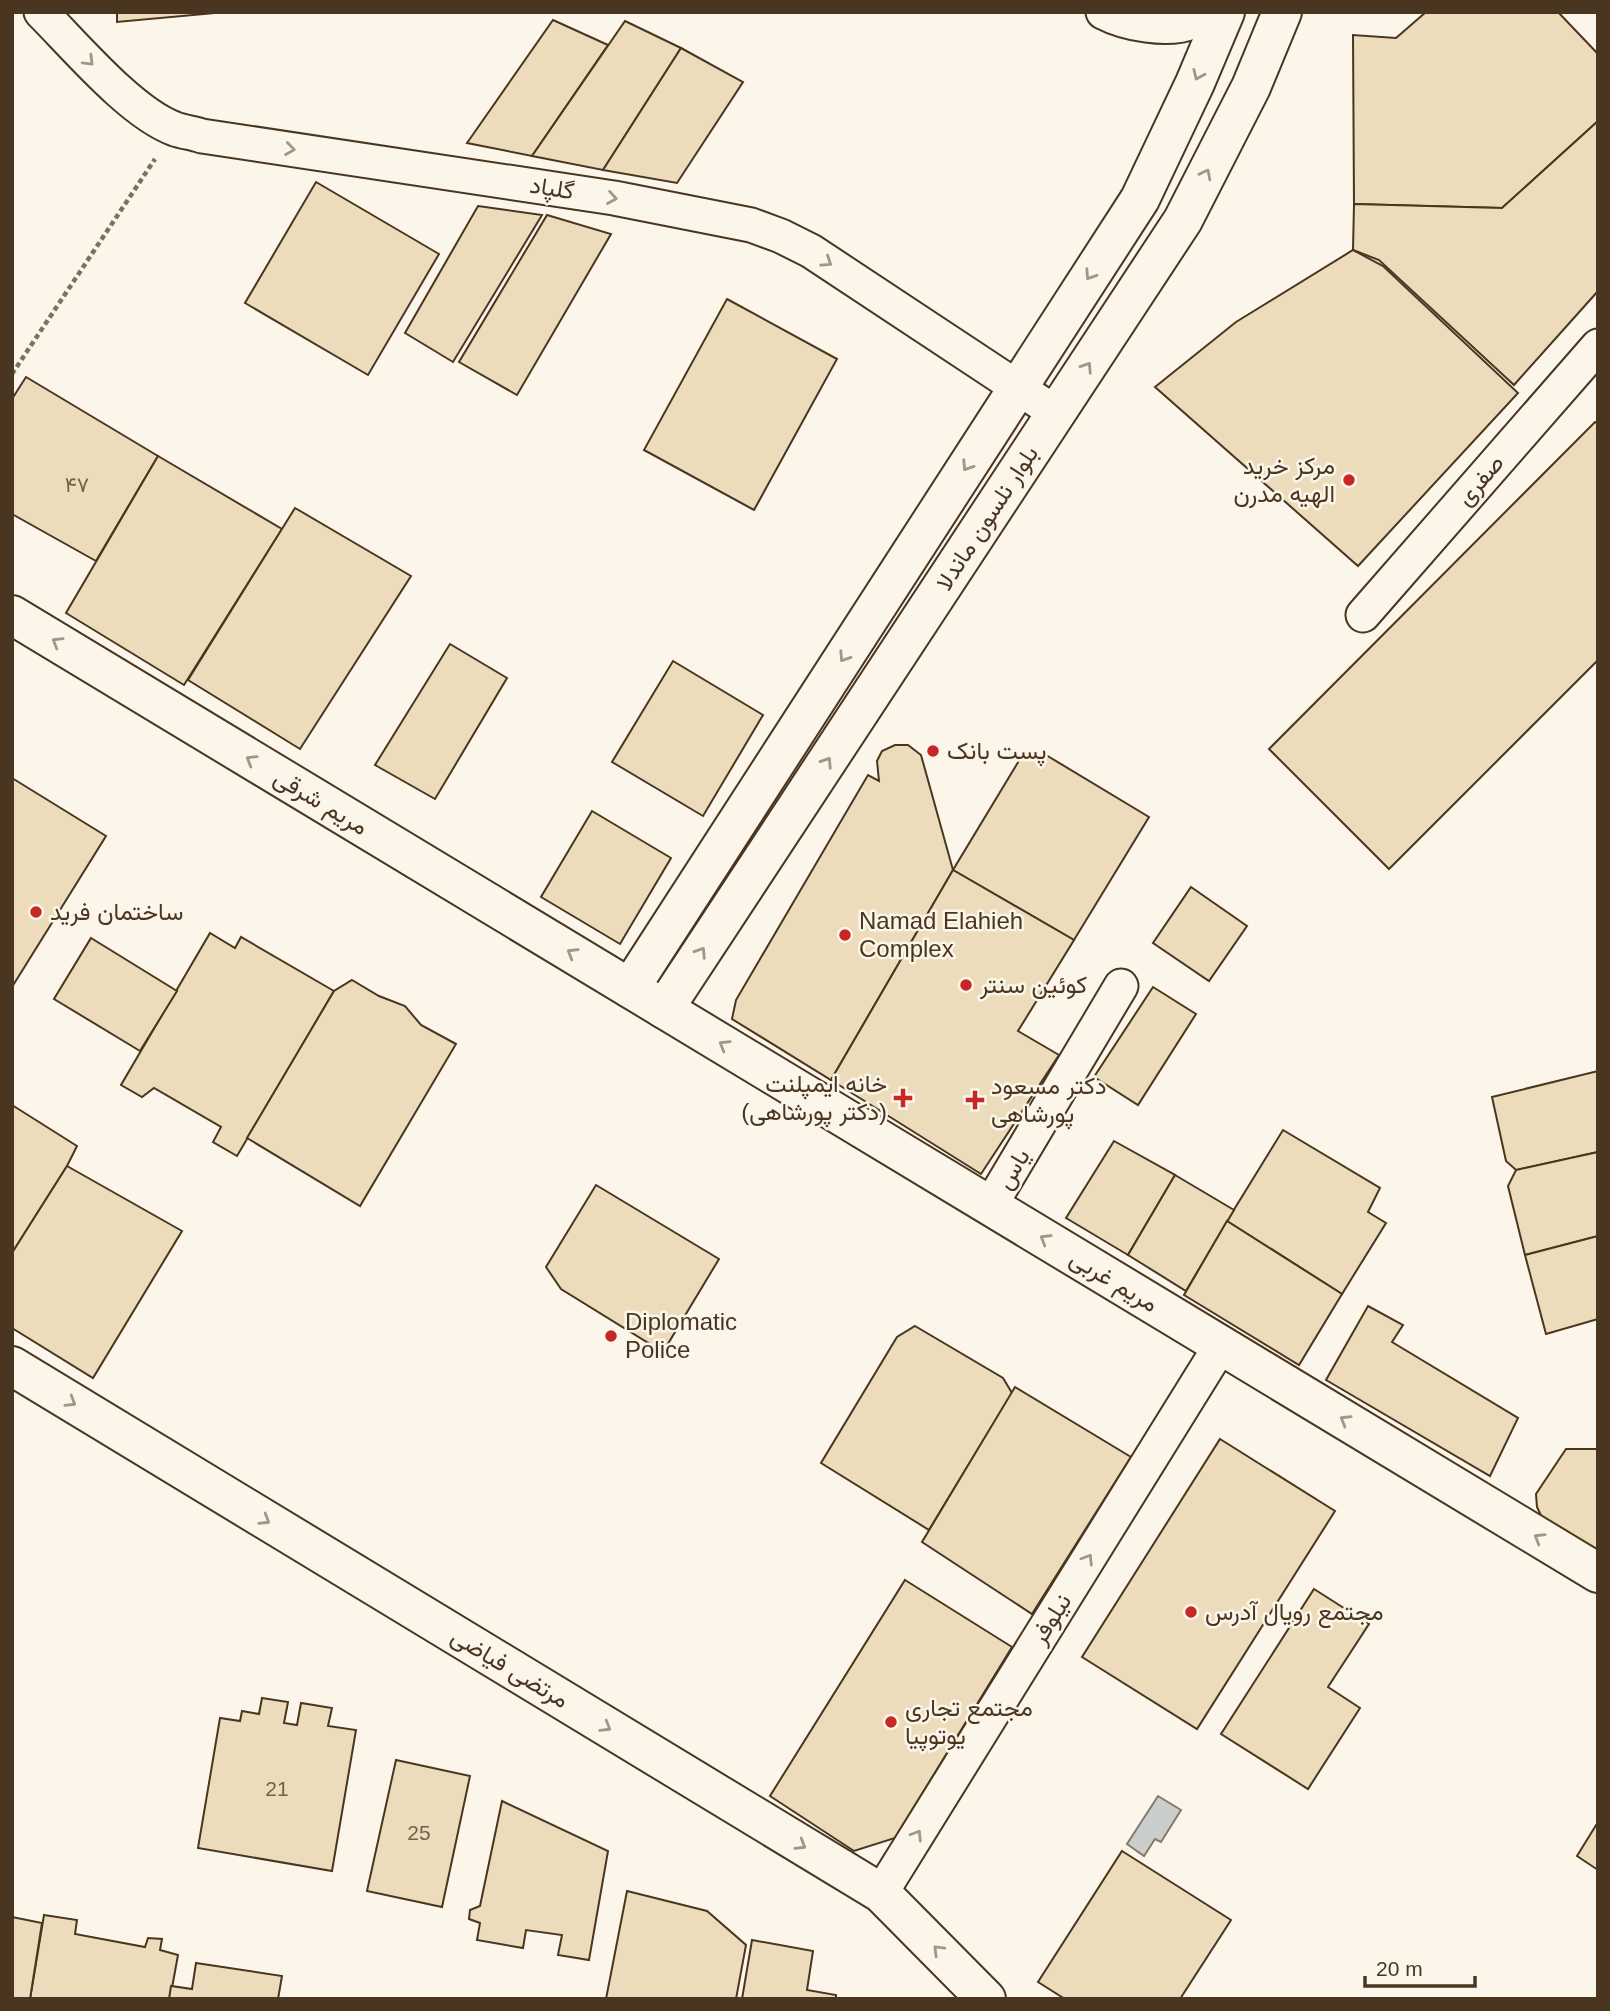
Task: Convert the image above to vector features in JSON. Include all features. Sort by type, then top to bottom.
[{"type":"main road","name":"بلوار نلسون ماندلا","points":[[630,988],[1140,199],[1225,12]]},
{"type":"main road","name":"بلوار نلسون ماندلا","points":[[664,1009],[1183,220],[1251,87],[1282,12]]},
{"type":"main road","name":"مریم شرقی","points":[[12,615],[630,988]]},
{"type":"main road","name":"مریم غربی","points":[[630,988],[1598,1573]]},
{"type":"main road","name":"مرتضی فیاضی","points":[[12,1366],[881,1893],[986,1999]]},
{"type":"street","name":"گلپاد","points":[[40,12],[121,93],[150,116],[174,129],[614,198],[751,225],[781,236],[811,251],[1056,413]]},
{"type":"street","points":[[1103,12],[1119,20],[1158,26],[1193,22],[1207,12]]},
{"type":"street","name":"صفری","points":[[1363,615],[1598,346]]},
{"type":"street","name":"یاس","points":[[990,1206],[1121,986]]},
{"type":"street","name":"نیلوفر","points":[[881,1893],[1221,1345]]},
{"type":"path","points":[[12,374],[174,129]]},
{"type":"shaded area","points":[[1158,1796],[1181,1810],[1161,1842],[1155,1839],[1144,1856],[1127,1844]]},
{"type":"building","points":[[117,12],[226,12],[117,22]]},
{"type":"building","points":[[1426,12],[1558,12],[1598,54],[1598,121],[1502,208],[1354,204],[1353,35],[1396,38]]},
{"type":"building","points":[[553,20],[608,45],[532,156],[467,143]]},
{"type":"building","points":[[625,21],[681,48],[603,170],[532,156]]},
{"type":"building","points":[[681,48],[743,82],[677,183],[603,170]]},
{"type":"building","points":[[1598,121],[1598,291],[1514,385],[1379,260],[1353,250],[1354,204],[1502,208]]},
{"type":"building","points":[[316,182],[439,254],[368,375],[245,303]]},
{"type":"building","points":[[478,206],[542,215],[453,362],[405,333]]},
{"type":"building","points":[[547,215],[611,234],[517,395],[459,362]]},
{"type":"building","name":"مرکز خرید الهیه مدرن","points":[[1353,250],[1383,266],[1518,393],[1358,566],[1155,387],[1236,322]]},
{"type":"building","points":[[727,299],[837,359],[754,510],[644,450]]},
{"type":"building","points":[[26,377],[158,456],[96,561],[12,514],[12,399]]},
{"type":"building","points":[[1595,422],[1598,424],[1598,660],[1389,869],[1269,749]]},
{"type":"building","points":[[158,456],[282,529],[184,685],[66,613]]},
{"type":"building","points":[[295,508],[411,576],[300,749],[188,680]]},
{"type":"building","points":[[450,644],[507,678],[435,799],[375,765]]},
{"type":"building","points":[[673,661],[763,715],[703,816],[612,762]]},
{"type":"building","name":"Namad Elahieh Complex","points":[[895,745],[908,745],[921,755],[953,870],[831,1080],[732,1019],[736,1000],[868,775],[879,781],[877,761],[882,751]]},
{"type":"building","points":[[1046,755],[1149,817],[1074,940],[953,870],[1020,759]]},
{"type":"building","name":"ساختمان فرید","points":[[12,778],[106,836],[12,987]]},
{"type":"building","points":[[592,811],[671,858],[620,944],[541,897]]},
{"type":"building","name":"کوئین سنتر","points":[[953,870],[1074,940],[1018,1031],[1059,1055],[981,1174],[831,1080]]},
{"type":"building","points":[[1191,887],[1247,926],[1209,981],[1153,943]]},
{"type":"building","points":[[210,933],[235,948],[241,937],[334,991],[237,1156],[213,1142],[221,1127],[154,1088],[142,1097],[121,1085]]},
{"type":"building","points":[[91,938],[177,991],[140,1051],[54,999]]},
{"type":"building","points":[[352,980],[379,996],[405,1006],[421,1025],[456,1044],[360,1206],[247,1138],[334,991]]},
{"type":"building","points":[[1153,987],[1196,1014],[1138,1105],[1094,1077]]},
{"type":"building","points":[[1598,1071],[1598,1152],[1516,1170],[1506,1161],[1492,1097]]},
{"type":"building","points":[[12,1105],[77,1146],[12,1253]]},
{"type":"building","points":[[1283,1130],[1380,1188],[1368,1212],[1386,1223],[1342,1294],[1227,1221]]},
{"type":"building","points":[[1114,1141],[1175,1175],[1128,1255],[1066,1218]]},
{"type":"building","points":[[1598,1152],[1598,1236],[1525,1255],[1508,1186],[1516,1170]]},
{"type":"building","points":[[67,1166],[182,1231],[93,1378],[12,1328],[12,1253]]},
{"type":"building","points":[[1175,1175],[1234,1210],[1186,1291],[1128,1255]]},
{"type":"building","points":[[596,1185],[719,1259],[663,1352],[561,1289],[546,1267]]},
{"type":"building","points":[[1227,1221],[1342,1294],[1299,1365],[1184,1295]]},
{"type":"building","points":[[1598,1236],[1598,1319],[1546,1334],[1525,1255]]},
{"type":"building","points":[[1368,1306],[1403,1325],[1392,1342],[1518,1418],[1490,1476],[1326,1380]]},
{"type":"building","points":[[915,1326],[1003,1378],[1012,1393],[929,1530],[821,1463],[897,1337]]},
{"type":"building","points":[[1015,1387],[1131,1457],[1032,1614],[922,1542]]},
{"type":"building","name":"مجتمع رویال آدرس","points":[[1220,1439],[1335,1511],[1197,1729],[1082,1657]]},
{"type":"building","points":[[1566,1449],[1598,1449],[1598,1554],[1544,1522],[1537,1507],[1536,1494]]},
{"type":"building","name":"مجتمع تجاری یوتوپیا","points":[[905,1580],[1012,1647],[895,1838],[854,1851],[770,1796]]},
{"type":"building","points":[[1314,1589],[1369,1624],[1328,1687],[1360,1708],[1308,1789],[1221,1734]]},
{"type":"building","points":[[262,1698],[288,1702],[284,1723],[297,1725],[301,1703],[332,1708],[328,1726],[356,1730],[332,1871],[198,1848],[220,1718],[240,1721],[242,1711],[259,1714]]},
{"type":"building","points":[[396,1760],[470,1776],[442,1907],[367,1891]]},
{"type":"building","points":[[502,1801],[608,1851],[589,1960],[558,1955],[562,1935],[526,1930],[523,1948],[477,1940],[480,1923],[469,1919],[470,1910],[480,1906]]},
{"type":"building","points":[[1598,1822],[1598,1870],[1577,1856]]},
{"type":"building","points":[[1122,1851],[1231,1920],[1180,1999],[1065,1999],[1038,1982]]},
{"type":"building","points":[[627,1891],[707,1911],[746,1945],[736,1999],[606,1999]]},
{"type":"building","points":[[44,1915],[77,1920],[75,1934],[145,1947],[148,1938],[162,1939],[160,1950],[178,1955],[170,1999],[30,1999]]},
{"type":"building","points":[[12,1917],[42,1923],[30,1999],[12,1999]]},
{"type":"building","points":[[752,1940],[813,1951],[807,1990],[836,1995],[836,1999],[742,1999]]},
{"type":"building","points":[[196,1963],[282,1976],[278,1999],[169,1999],[171,1986],[192,1989]]},
{"type":"place","name":"مرکز خرید الهیه مدرن","points":[[1349,480]]},
{"type":"place","name":"پست بانک","points":[[933,751]]},
{"type":"place","name":"ساختمان فرید","points":[[36,912]]},
{"type":"place","name":"Namad Elahieh Complex","points":[[845,935]]},
{"type":"place","name":"کوئین سنتر","points":[[966,985]]},
{"type":"place","name":"خانه ایمپلنت (دکتر پورشاهی)","points":[[903,1098]]},
{"type":"place","name":"دکتر مسعود پورشاهی","points":[[975,1100]]},
{"type":"place","name":"Diplomatic Police","points":[[611,1336]]},
{"type":"place","name":"مجتمع رویال آدرس","points":[[1191,1612]]},
{"type":"place","name":"مجتمع تجاری یوتوپیا","points":[[891,1722]]}]
